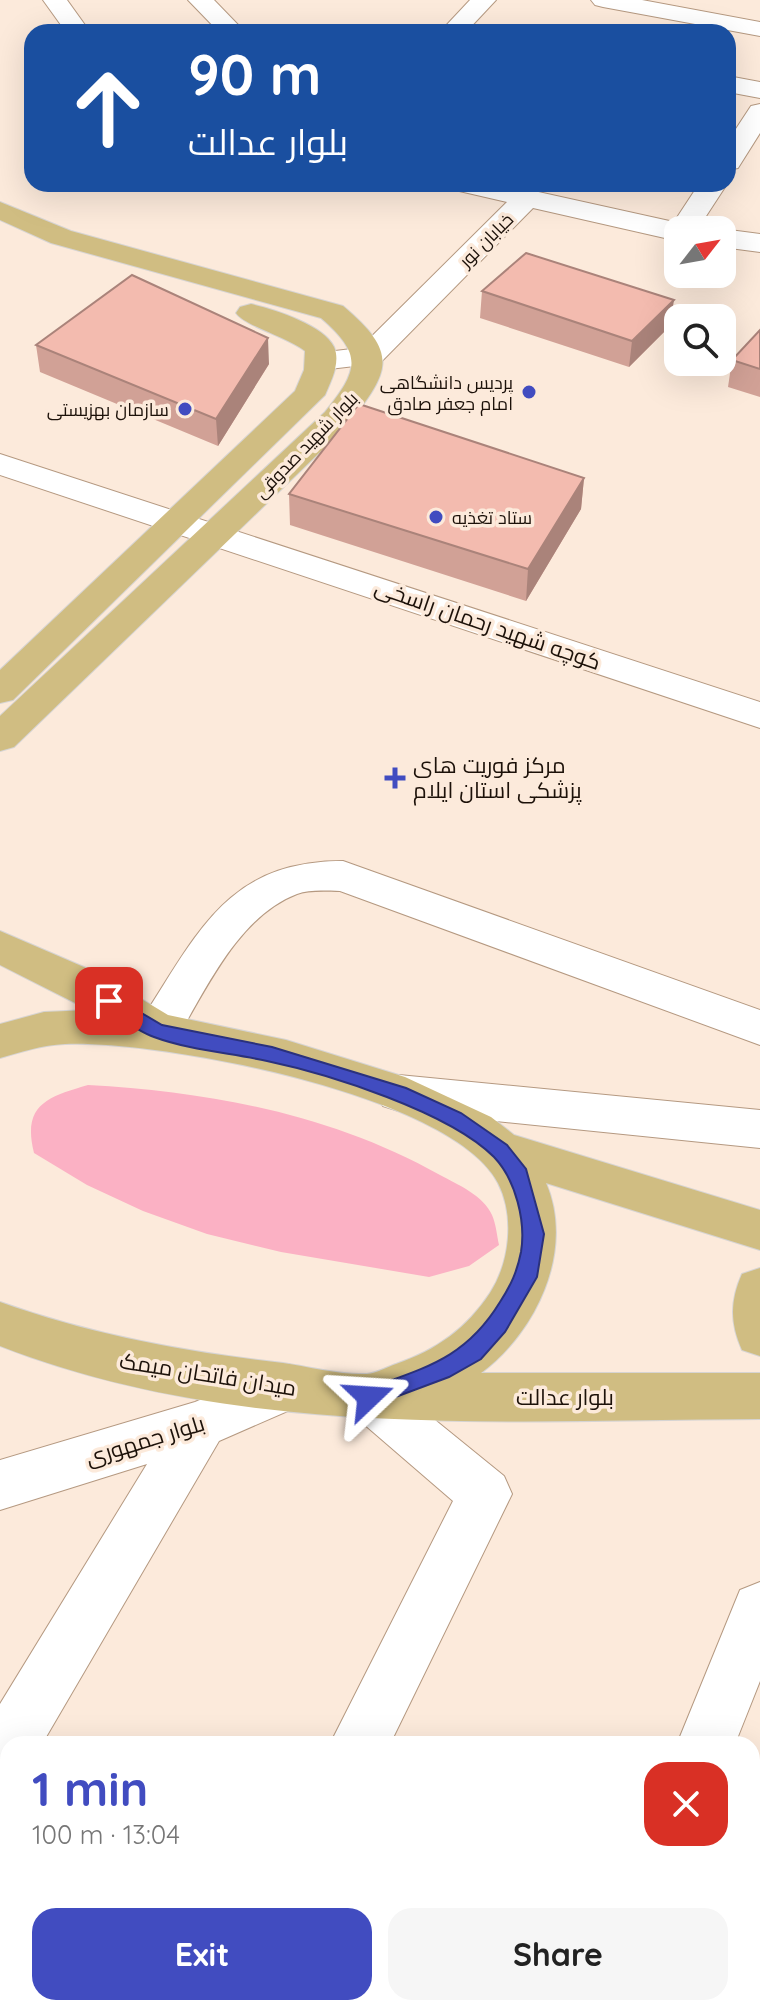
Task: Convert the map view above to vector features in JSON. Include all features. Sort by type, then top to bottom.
[{"type":"main road","points":[[0,210],[61,237],[332,312],[358,332],[369,356]]},
{"type":"main road","points":[[0,238],[83,267],[254,314],[310,339],[320,349],[321,361]]},
{"type":"main road","name":"بلوار شهید صدوقی","points":[[0,738],[336,419],[365,383],[369,356]]},
{"type":"main road","name":"بلوار شهید صدوقی","points":[[6,679],[178,522],[309,395],[321,361]]},
{"type":"main road","points":[[0,947],[85,986],[158,1031]]},
{"type":"main road","name":"میدان فاتحان میمک","points":[[0,1041],[31,1030],[68,1027],[158,1031],[272,1054],[399,1093],[454,1118],[500,1150],[519,1174],[534,1234],[527,1277],[497,1326],[473,1353],[442,1371],[369,1397],[134,1364],[47,1342],[0,1324]]},
{"type":"main road","points":[[500,1150],[760,1230]]},
{"type":"main road","points":[[760,1289],[756,1314],[760,1334]]},
{"type":"main road","name":"بلوار عدالت","points":[[369,1397],[760,1396]]},
{"type":"street","points":[[55,0],[72,24]]},
{"type":"street","points":[[200,0],[225,24]]},
{"type":"street","points":[[465,24],[484,0]]},
{"type":"street","points":[[603,0],[632,2],[760,29]]},
{"type":"street","points":[[736,86],[760,90]]},
{"type":"street","points":[[738,153],[760,112]]},
{"type":"street","points":[[500,192],[527,198]]},
{"type":"street","points":[[691,216],[707,192]]},
{"type":"street","name":"خیابان نور","points":[[369,356],[527,198],[664,228]]},
{"type":"street","points":[[736,240],[760,243]]},
{"type":"street","points":[[321,361],[369,356]]},
{"type":"street","name":"کوچه شهید رحمان راسخی","points":[[0,464],[760,715]]},
{"type":"street","points":[[6,679],[52,689]]},
{"type":"street","points":[[158,1031],[232,918],[265,891],[290,880],[343,876],[760,1028]]},
{"type":"street","points":[[399,1093],[760,1129]]},
{"type":"street","name":"بلوار جمهوری","points":[[0,1485],[201,1424],[288,1387]]},
{"type":"street","points":[[363,1736],[485,1494],[369,1397]]},
{"type":"street","points":[[14,1736],[201,1424]]},
{"type":"street","points":[[709,1736],[760,1609]]},
{"type":"shaded area","points":[[88,1085],[225,1100],[356,1136],[399,1154],[477,1196],[492,1215],[499,1245],[469,1266],[429,1277],[281,1252],[207,1234],[143,1211],[87,1185],[34,1153],[32,1124],[41,1106],[61,1094]]},
{"type":"building","points":[[526,253],[674,300],[664,304],[664,310],[632,341],[482,291]]},
{"type":"building","name":"سازمان بهزیستی","points":[[132,275],[268,338],[216,419],[36,345]]},
{"type":"building","points":[[760,330],[760,369],[736,361],[736,356]]},
{"type":"building","name":"ستاد تغذیه","points":[[359,404],[584,478],[528,569],[289,494]]},
{"type":"place","name":"پردیس دانشگاهی امام جعفر صادق","points":[[529,392]]},
{"type":"place","name":"سازمان بهزیستی","points":[[185,409]]},
{"type":"place","name":"ستاد تغذیه","points":[[436,517]]},
{"type":"place","name":"مرکز فوریت های پزشکی استان ایلام","points":[[395,778]]},
{"type":"route","points":[[109,1001],[158,1031],[272,1054],[399,1093],[454,1118],[500,1150],[519,1174],[534,1234],[527,1277],[497,1326],[473,1353],[442,1371],[369,1397]]}]
